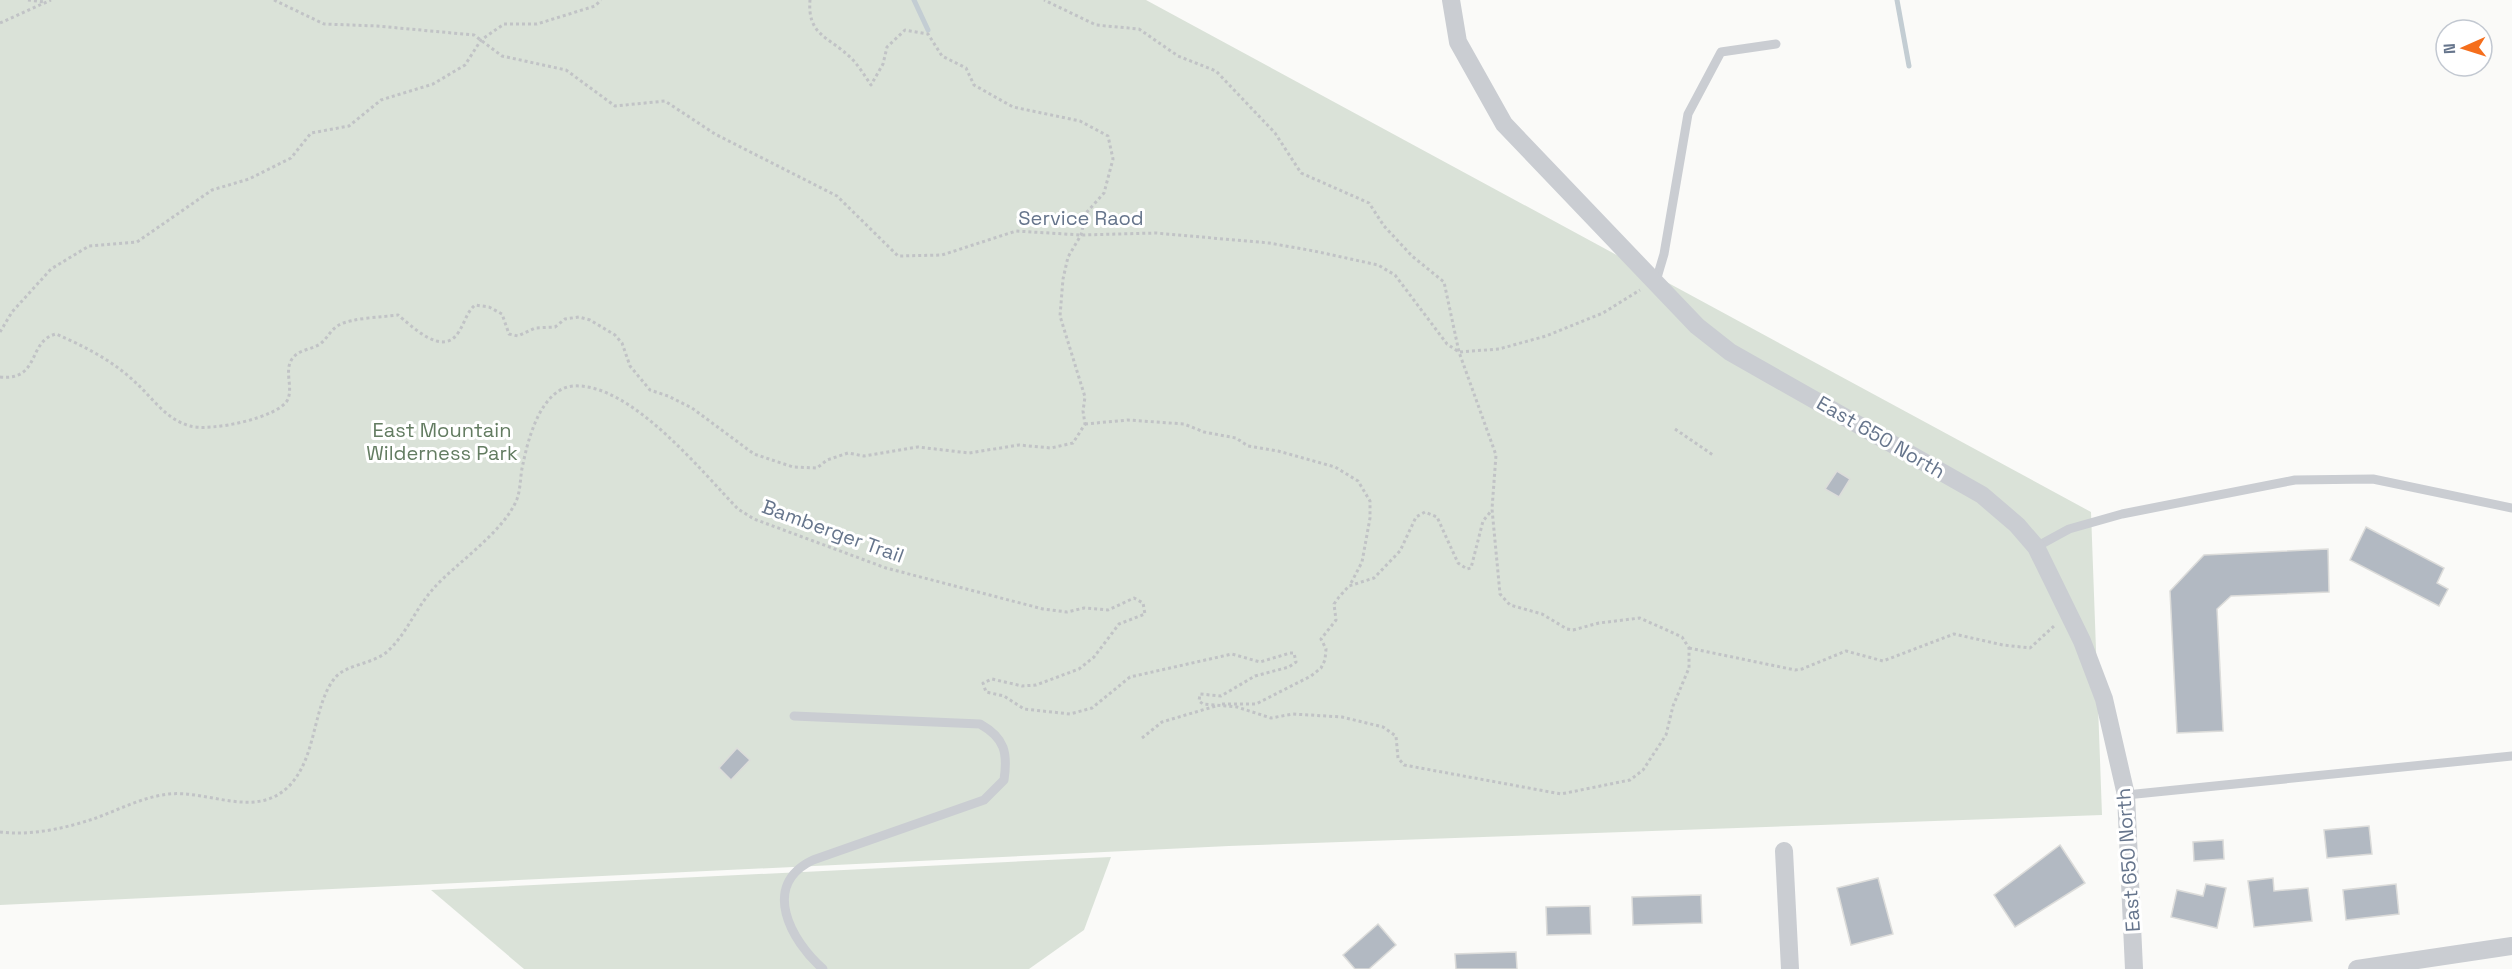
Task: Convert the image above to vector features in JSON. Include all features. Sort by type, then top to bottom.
[{"type":"street","name":"East 650 North","points":[[1451,0],[1458,42],[1504,124],[1698,326],[1720,345],[1982,495],[2017,525],[2036,547],[2072,618],[2104,699],[2126,795],[2134,969]]},
{"type":"street","points":[[1784,851],[1790,969]]},
{"type":"street","points":[[2357,969],[2512,946]]},
{"type":"lane","points":[[1656,281],[1664,254],[1688,114],[1721,52],[1776,44]]},
{"type":"lane","points":[[2036,547],[2069,529],[2122,514],[2295,480],[2373,479],[2512,508]]},
{"type":"lane","points":[[794,716],[980,724],[1002,742],[1006,754],[1004,780],[984,800],[813,860],[792,876],[785,896],[788,924],[800,944],[824,969]]},
{"type":"lane","points":[[2126,795],[2512,756]]},
{"type":"path","points":[[28,0],[46,3]]},
{"type":"path","points":[[0,23],[51,0]]},
{"type":"path","name":"Service Raod","points":[[274,0],[324,24],[377,26],[474,35],[502,56],[566,70],[615,106],[665,101],[715,134],[837,196],[898,256],[942,255],[1016,231],[1081,235],[1156,233],[1269,243],[1378,265],[1395,275],[1405,285],[1447,344],[1459,352]]},
{"type":"path","points":[[0,332],[12,312],[51,269],[89,246],[137,242],[212,190],[249,179],[291,158],[311,133],[349,126],[381,100],[433,84],[465,65],[481,40],[504,24],[537,24],[596,6],[601,0]]},
{"type":"path","points":[[0,377],[12,378],[22,375],[37,355],[41,341],[46,336],[56,334],[103,359],[133,380],[172,418],[190,427],[208,429],[244,422],[277,410],[287,402],[290,391],[288,368],[292,358],[305,349],[320,344],[340,324],[398,315],[435,342],[445,342],[457,335],[469,310],[475,305],[489,307],[502,314],[509,334],[518,336],[535,328],[555,327],[565,319],[579,317],[590,320],[615,335],[622,343],[630,366],[650,390],[692,408],[754,454],[793,467],[817,468],[827,460],[848,453],[864,456],[918,447],[969,453],[1019,445],[1051,448],[1073,442],[1085,424],[1083,411],[1085,397],[1060,316],[1068,257],[1081,235],[1086,213],[1104,193],[1113,159],[1108,136],[1080,121],[1013,107],[974,86],[966,68],[942,56],[928,34],[905,30],[887,47],[883,64],[871,85],[851,58],[816,32],[809,9],[810,0]]},
{"type":"path","points":[[1044,0],[1096,26],[1139,29],[1178,56],[1216,71],[1275,133],[1301,173],[1369,203],[1384,226],[1412,256],[1444,282],[1459,352],[1496,454],[1492,509],[1500,594],[1510,605],[1542,614],[1574,630],[1599,623],[1640,618],[1682,637],[1689,648],[1802,669],[1846,651],[1883,662],[1954,634],[2003,645],[2030,648],[2053,626],[2072,618]]},
{"type":"path","points":[[1459,352],[1498,349],[1546,336],[1603,314],[1656,281]]},
{"type":"path","name":"Bamberger Trail","points":[[0,832],[61,828],[144,800],[167,795],[189,793],[246,803],[259,802],[288,787],[312,745],[328,688],[335,677],[345,670],[371,662],[386,652],[402,635],[433,590],[508,515],[517,499],[522,464],[533,429],[544,406],[556,394],[574,386],[590,388],[621,400],[651,419],[738,509],[754,519],[886,568],[1043,609],[1066,612],[1084,608],[1114,609],[1134,598],[1143,603],[1144,614],[1119,624],[1094,657],[1079,669],[1036,685],[1022,686],[992,679],[983,683],[986,692],[1004,696],[1024,709],[1070,714],[1092,708],[1131,677],[1232,654],[1260,662],[1284,654],[1294,654],[1296,662],[1289,667],[1255,676],[1221,696],[1200,694],[1201,703],[1244,709],[1271,718],[1293,714],[1335,716],[1383,727],[1396,736],[1398,758],[1404,765],[1561,794],[1630,780],[1643,770],[1666,735],[1673,706],[1689,668],[1689,648]]},
{"type":"path","points":[[1085,424],[1128,420],[1184,424],[1204,432],[1236,438],[1248,446],[1278,451],[1335,467],[1358,481],[1370,501],[1370,518],[1362,562],[1349,586]]},
{"type":"path","points":[[1675,429],[1713,454]]},
{"type":"path","points":[[1349,586],[1374,578],[1400,551],[1416,517],[1425,512],[1437,517],[1458,563],[1463,568],[1471,568],[1483,521],[1492,509]]},
{"type":"path","name":"Bamberger Trail","points":[[1142,738],[1162,722],[1229,702],[1256,704],[1311,676],[1321,668],[1326,650],[1321,639],[1336,620],[1334,604],[1349,586]]},
{"type":"green space","name":"East Mountain Wilderness Park","points":[[0,0],[1146,0],[2091,512],[2102,815],[1229,846],[0,905]]},
{"type":"green space","points":[[1111,857],[1084,930],[1029,969],[524,969],[431,890]]},
{"type":"building","points":[[1837,471],[1850,479],[1839,497],[1825,489]]},
{"type":"building","points":[[2366,527],[2444,568],[2437,583],[2448,589],[2439,606],[2350,560]]},
{"type":"building","points":[[2328,549],[2329,592],[2231,596],[2217,609],[2223,731],[2177,733],[2170,591],[2204,555]]},
{"type":"building","points":[[737,748],[750,760],[731,780],[719,768]]},
{"type":"building","points":[[2369,826],[2372,854],[2327,858],[2324,830]]},
{"type":"building","points":[[2223,840],[2224,859],[2194,861],[2193,842]]},
{"type":"building","points":[[2060,845],[2085,883],[2015,927],[1994,895]]},
{"type":"building","points":[[1878,878],[1893,934],[1851,945],[1837,888]]},
{"type":"building","points":[[2273,878],[2274,891],[2308,888],[2312,921],[2254,927],[2248,881]]},
{"type":"building","points":[[2206,884],[2226,888],[2217,928],[2171,917],[2177,890],[2203,896]]},
{"type":"building","points":[[2396,884],[2399,914],[2346,920],[2343,890]]},
{"type":"building","points":[[1701,895],[1702,923],[1633,925],[1632,897]]},
{"type":"building","points":[[1590,906],[1591,934],[1547,935],[1546,907]]},
{"type":"building","points":[[1378,924],[1396,945],[1369,969],[1355,969],[1343,955]]},
{"type":"building","points":[[1516,952],[1517,969],[1456,969],[1455,954]]},
{"type":"waterway","points":[[914,0],[928,30]]},
{"type":"waterway","points":[[1897,0],[1909,66]]}]
